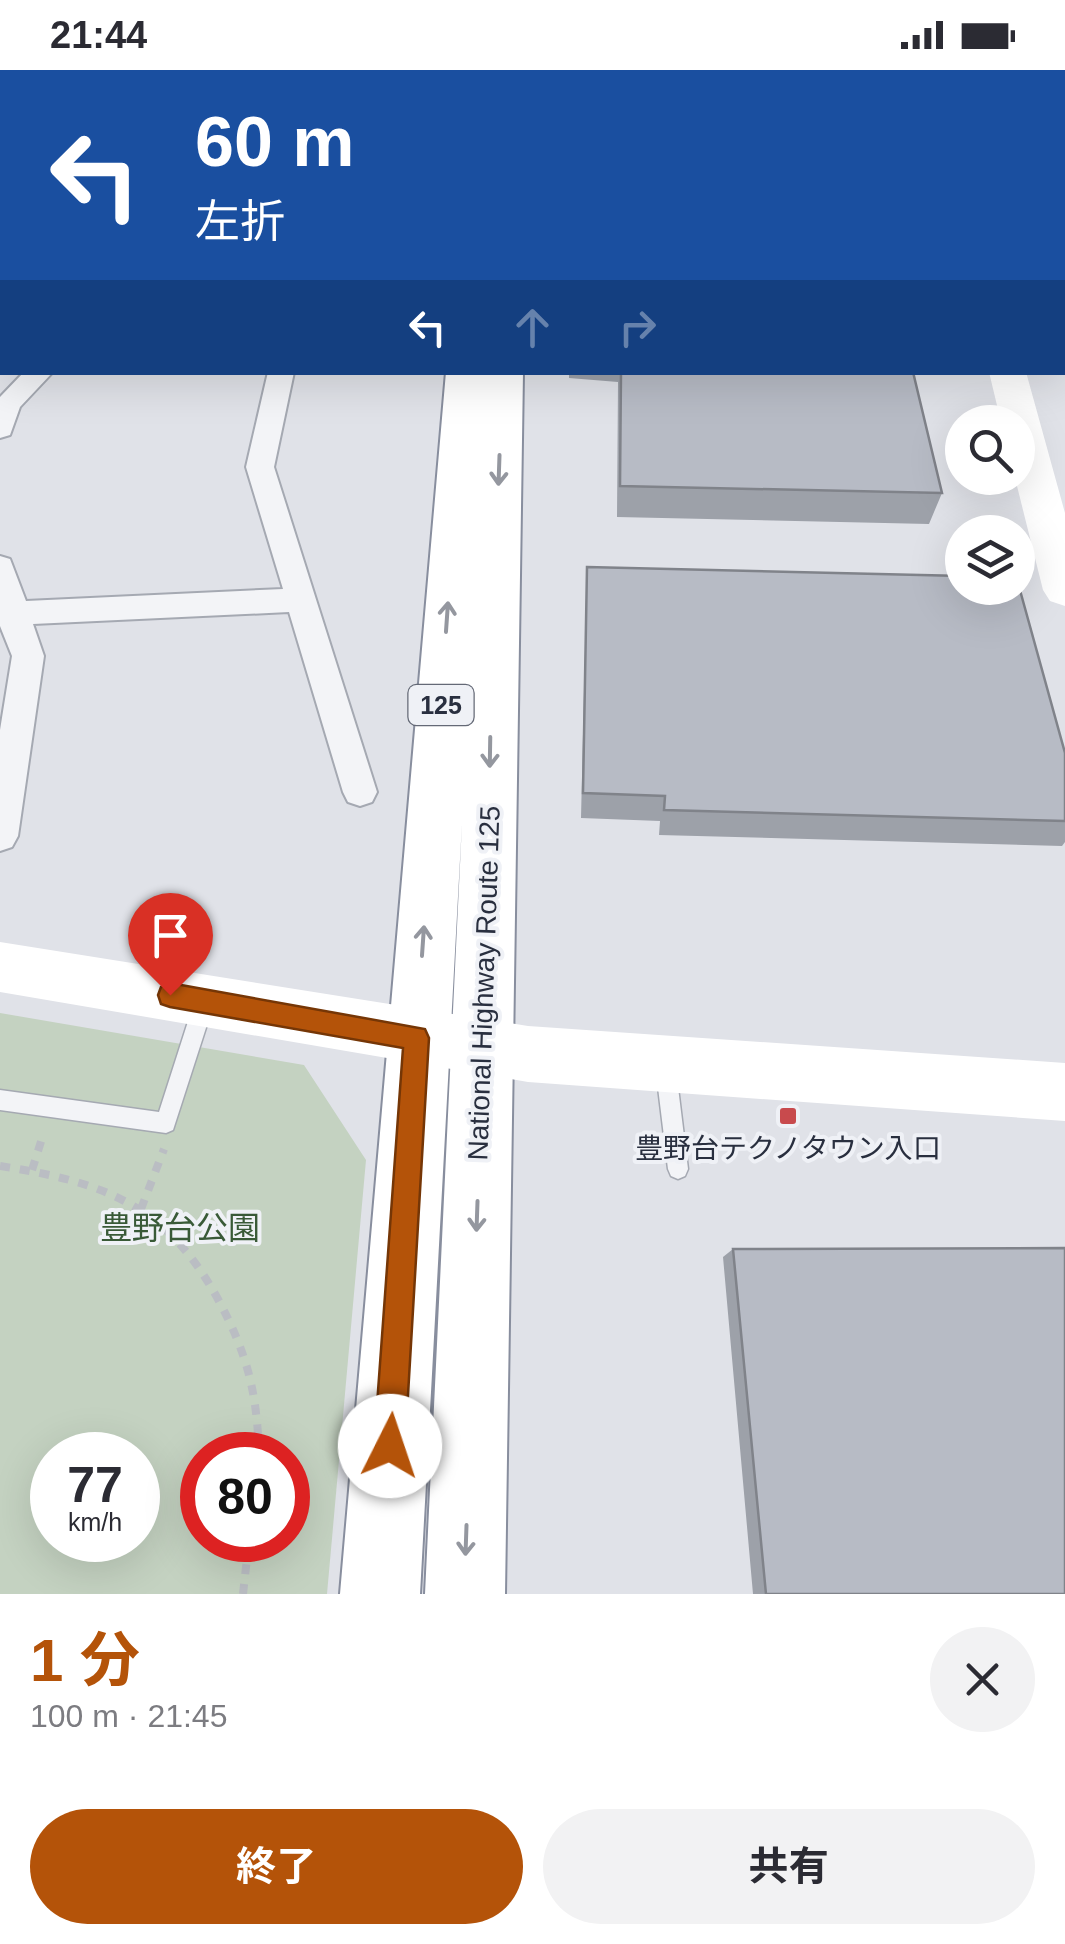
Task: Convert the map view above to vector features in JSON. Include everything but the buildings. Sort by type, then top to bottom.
[{"type":"highway","name":"National Highway Route 125","points":[[380,1594],[416,1038],[466,375]]},
{"type":"highway","name":"National Highway Route 125","points":[[464,1594],[503,375]]},
{"type":"street","points":[[0,430],[8,404],[37,375]]},
{"type":"street","points":[[279,375],[260,467],[360,792]]},
{"type":"street","points":[[1009,375],[1065,590]]},
{"type":"street","points":[[0,567],[8,614],[28,656],[0,836]]},
{"type":"street","points":[[8,614],[300,600]]},
{"type":"street","points":[[0,967],[484,1048],[665,1065],[1065,1092]]},
{"type":"lane","points":[[0,1100],[166,1123],[204,1001]]},
{"type":"lane","points":[[665,1065],[678,1169]]},
{"type":"path","points":[[32,1170],[51,1107]]},
{"type":"path","points":[[141,1209],[164,1148],[166,1123]]},
{"type":"path","points":[[0,1166],[32,1170],[107,1192],[141,1209],[175,1234],[216,1297],[252,1372],[256,1432]]},
{"type":"path","points":[[242,1594],[246,1562]]},
{"type":"green space","name":"豊野台公園","points":[[0,1013],[304,1065],[366,1160],[327,1594],[0,1594]]},
{"type":"place","name":"豊野台テクノタウン入口","points":[[788,1116]]},
{"type":"route","points":[[170,995],[416,1038],[390,1446]]}]
